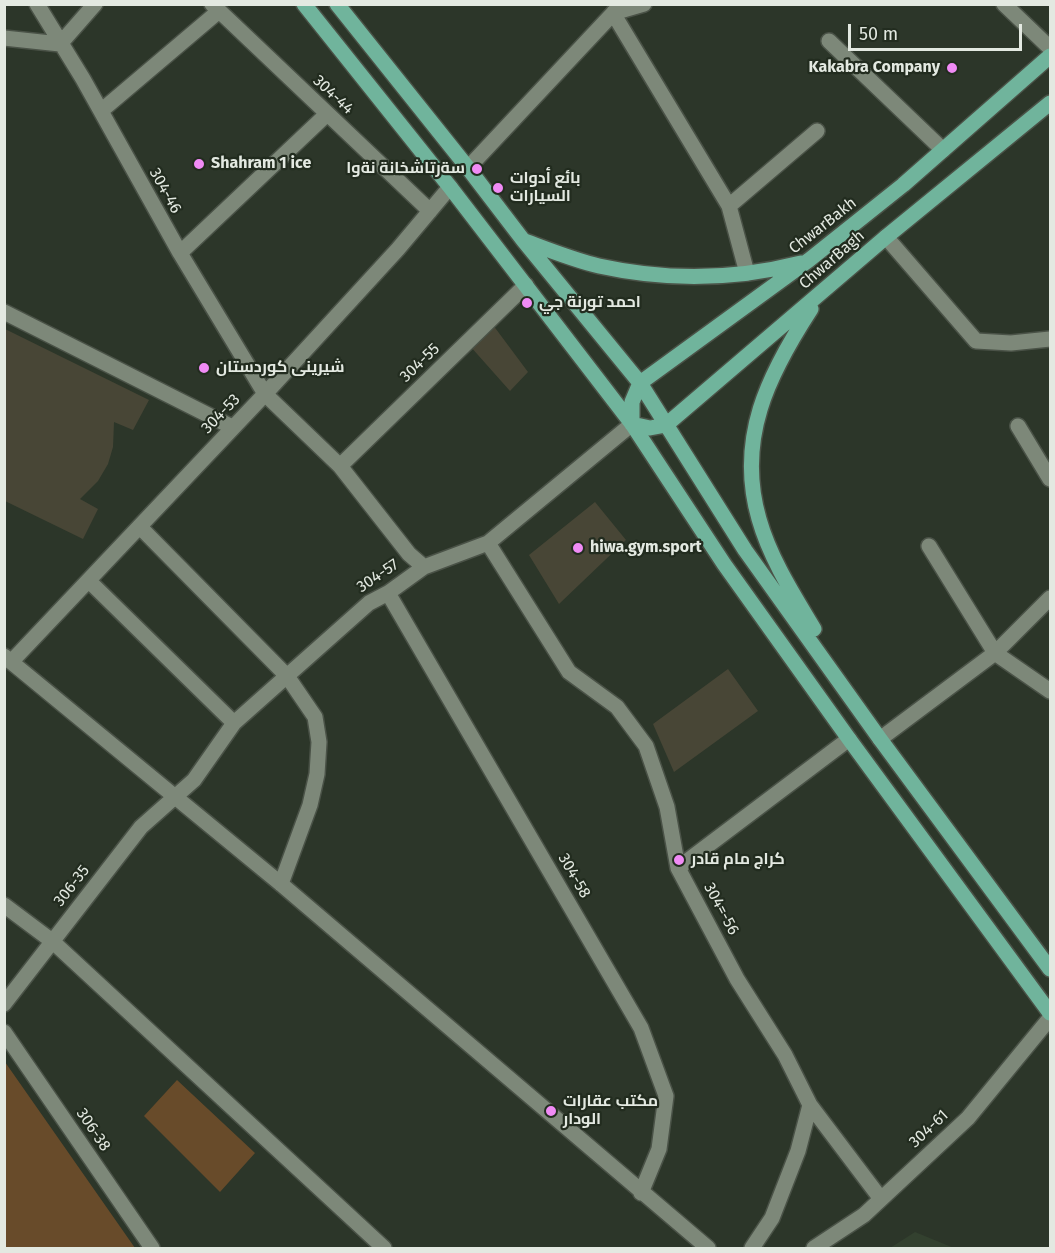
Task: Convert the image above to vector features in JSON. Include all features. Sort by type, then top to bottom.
[{"type":"main road","points":[[304,4],[450,187],[632,424],[724,564],[1050,1013]]},
{"type":"main road","points":[[346,8],[523,240],[640,383],[745,550],[861,709]]},
{"type":"main road","name":"ChwarBakh","points":[[640,383],[809,260],[903,185],[1050,56]]},
{"type":"main road","name":"ChwarBagh","points":[[666,424],[886,237],[1048,109]]},
{"type":"main road","points":[[523,240],[597,266],[670,277],[712,277],[747,273],[809,260]]},
{"type":"main road","points":[[820,294],[783,352],[760,404],[751,453],[752,486],[759,521],[774,557],[799,605],[880,739],[1050,969]]},
{"type":"main road","points":[[632,424],[632,402],[640,383]]},
{"type":"main road","points":[[632,424],[650,428],[666,424]]},
{"type":"street","name":"304-46","points":[[37,4],[101,111],[180,254],[265,394],[340,466],[409,554],[424,567]]},
{"type":"street","points":[[4,38],[60,44],[95,4]]},
{"type":"street","points":[[468,168],[617,9],[644,4]]},
{"type":"street","points":[[1004,4],[1050,48]]},
{"type":"street","points":[[101,111],[216,8]]},
{"type":"street","name":"304-44","points":[[216,8],[430,211]]},
{"type":"street","points":[[617,9],[729,206],[747,273]]},
{"type":"street","points":[[829,42],[942,150]]},
{"type":"street","points":[[180,254],[327,114]]},
{"type":"street","points":[[729,206],[817,131]]},
{"type":"street","name":"304-53","points":[[8,659],[89,581],[265,394],[398,249],[450,187]]},
{"type":"street","points":[[886,237],[976,341],[1011,343],[1050,339]]},
{"type":"street","name":"304-55","points":[[340,466],[526,285]]},
{"type":"street","points":[[7,311],[232,427]]},
{"type":"street","name":"304-57","points":[[175,797],[194,780],[234,723],[369,603],[424,567],[488,543],[632,424]]},
{"type":"street","points":[[1018,426],[1050,479]]},
{"type":"street","points":[[140,527],[287,676],[315,717],[319,742],[317,774],[310,805],[281,885]]},
{"type":"street","name":"304=-56","points":[[488,543],[569,672],[617,707],[646,746],[667,807],[678,868],[737,979],[785,1055],[810,1105],[881,1199]]},
{"type":"street","points":[[929,546],[995,653],[1050,691]]},
{"type":"street","points":[[89,581],[234,723]]},
{"type":"street","name":"304-58","points":[[388,592],[641,1028],[666,1096],[659,1149],[641,1193]]},
{"type":"street","points":[[880,739],[995,653],[1050,598]]},
{"type":"street","points":[[8,659],[281,885],[708,1248]]},
{"type":"street","points":[[678,868],[849,739]]},
{"type":"street","name":"306-35","points":[[4,1004],[141,827],[175,797]]},
{"type":"street","points":[[4,905],[52,941],[384,1248]]},
{"type":"street","name":"304-61","points":[[814,1248],[864,1215],[968,1118],[1050,1017]]},
{"type":"street","name":"306-38","points":[[4,1032],[152,1248]]},
{"type":"street","points":[[752,1248],[776,1209],[798,1151],[810,1105]]},
{"type":"shaded area","points":[[5,1062],[135,1248],[5,1248]]},
{"type":"shaded area","points":[[177,1080],[255,1153],[220,1192],[144,1116]]},
{"type":"shaded area","points":[[915,1232],[954,1248],[890,1248]]},
{"type":"building","points":[[490,321],[528,372],[510,391],[470,346]]},
{"type":"building","points":[[5,329],[149,400],[133,430],[114,422],[113,447],[108,464],[98,481],[80,499],[98,509],[83,539],[5,501]]},
{"type":"building","name":"hiwa.gym.sport","points":[[595,502],[626,540],[559,604],[529,555]]},
{"type":"building","points":[[728,669],[758,711],[674,772],[653,724]]},
{"type":"place","name":"Kakabra Company","points":[[952,68]]},
{"type":"place","name":"Shahram 1 ice","points":[[199,164]]},
{"type":"place","name":"سةرتاشخانة نةوا","points":[[477,169]]},
{"type":"place","name":"بائع أدوات السيارات","points":[[498,188]]},
{"type":"place","name":"احمد تورنة جي","points":[[527,303]]},
{"type":"place","name":"شیرینی کوردستان","points":[[204,368]]},
{"type":"place","name":"hiwa.gym.sport","points":[[578,548]]},
{"type":"place","name":"کراج مام قادر","points":[[679,860]]},
{"type":"place","name":"مكتب عقارات الودار","points":[[551,1111]]}]
